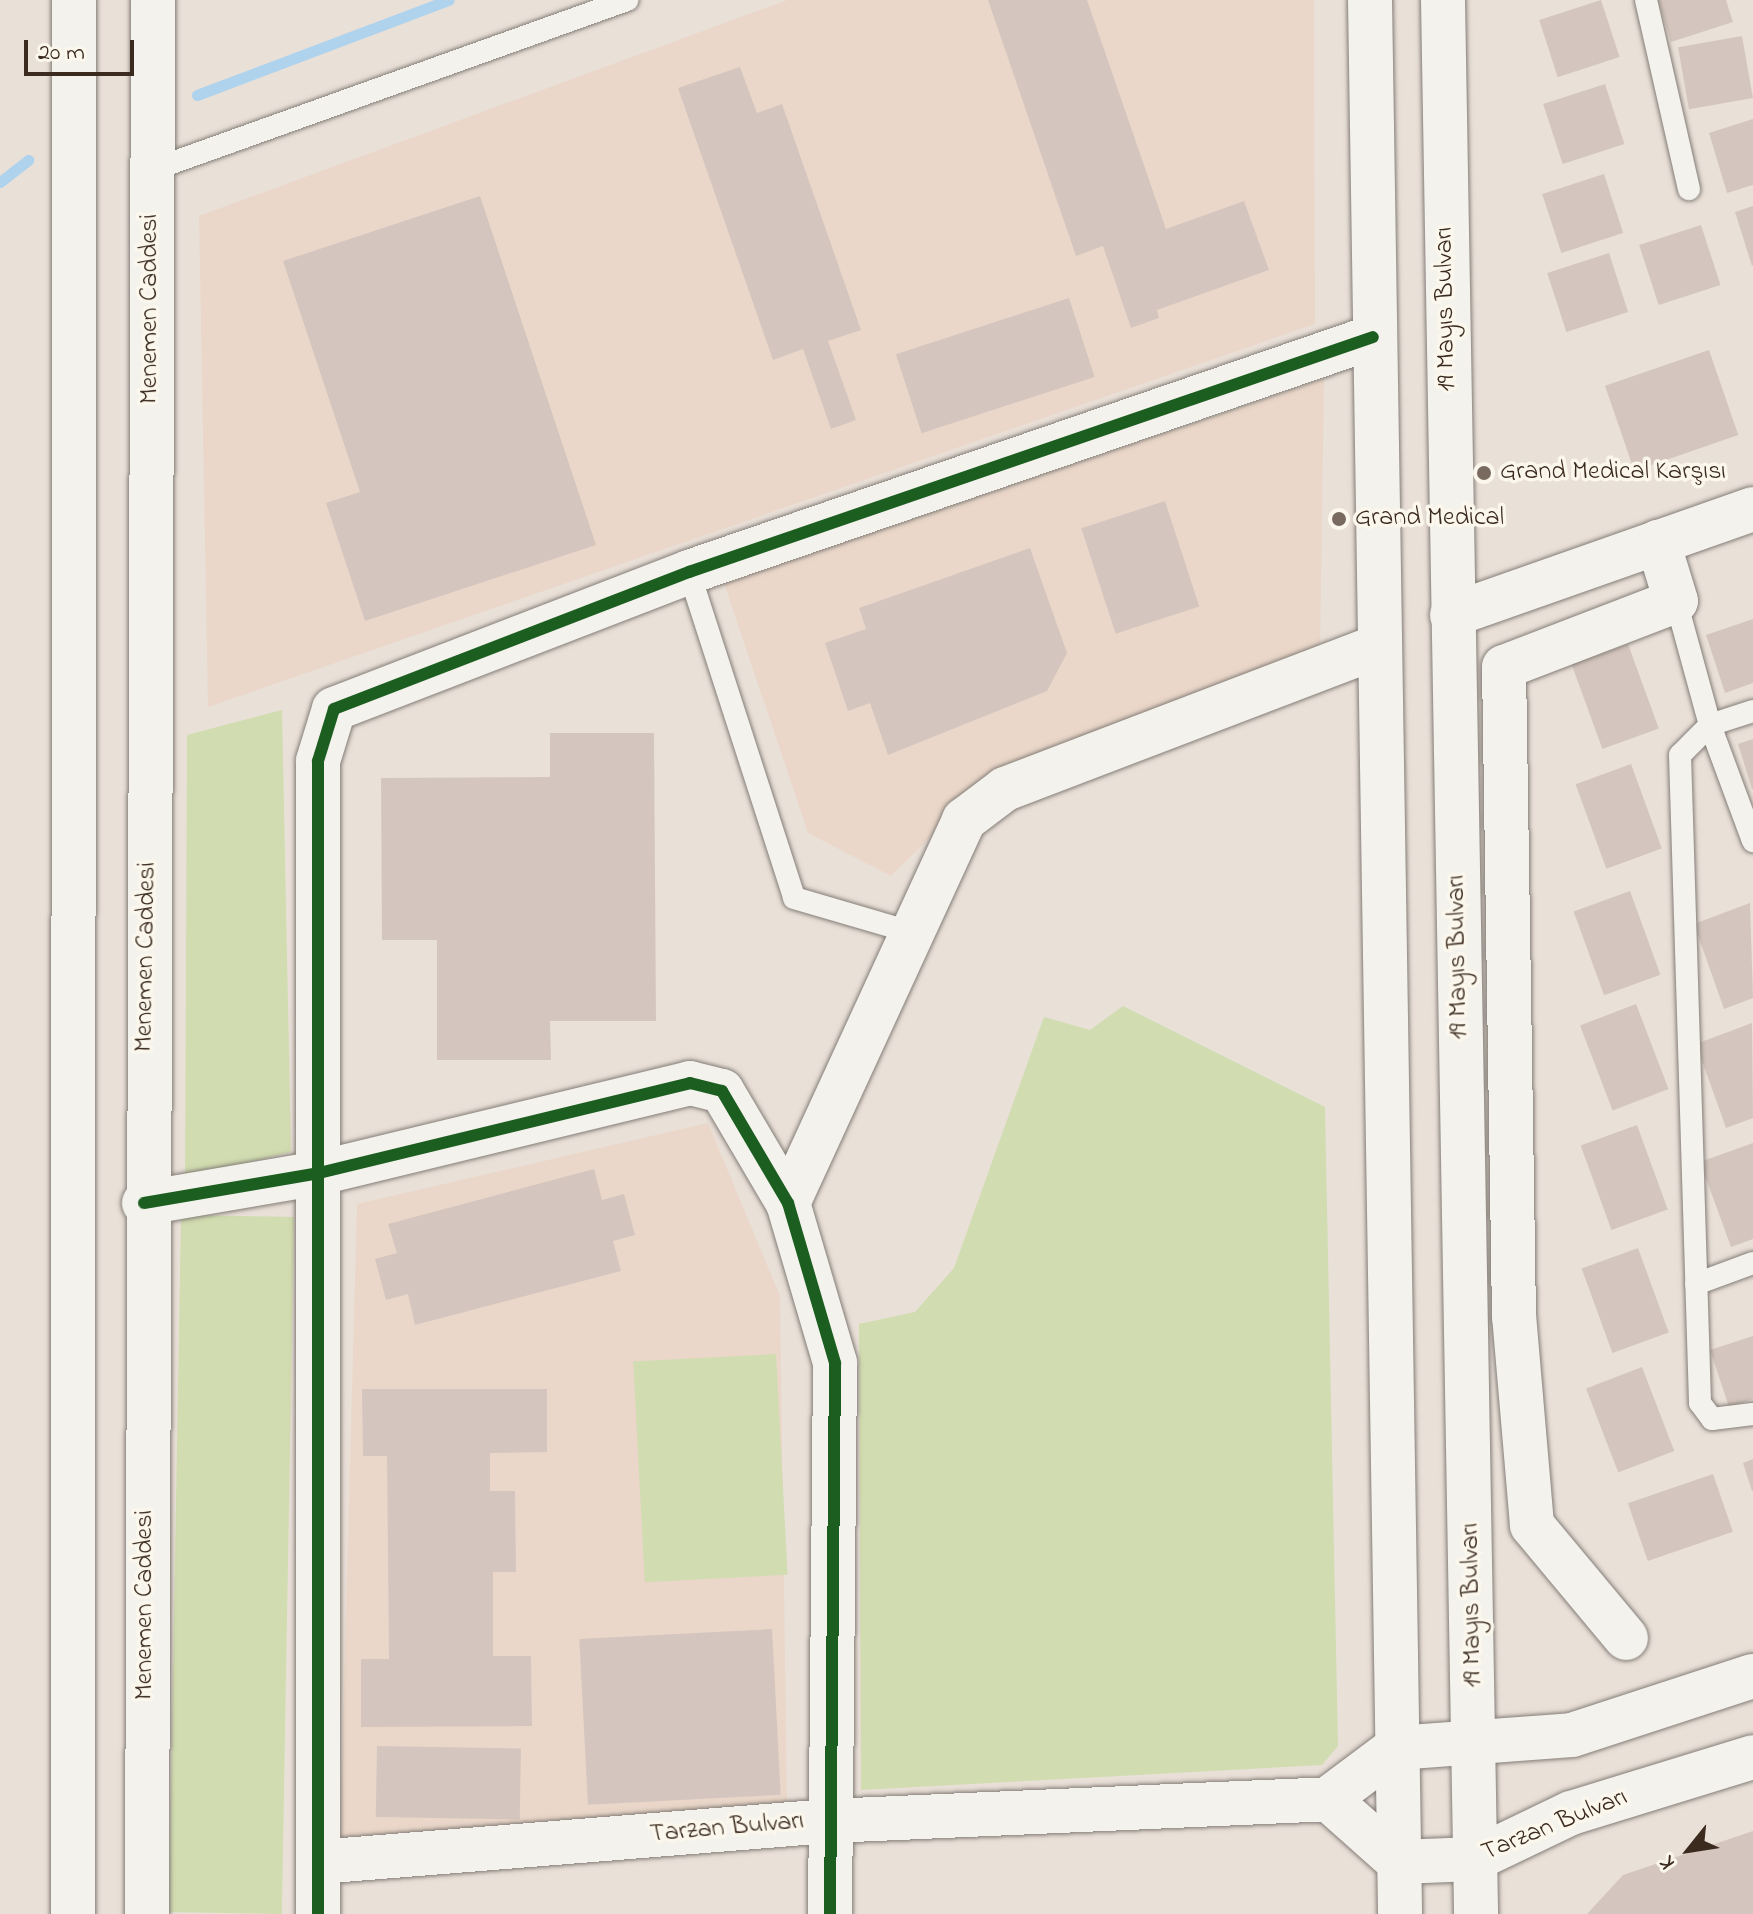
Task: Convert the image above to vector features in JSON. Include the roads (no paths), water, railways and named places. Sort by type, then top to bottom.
[{"type":"main road","points":[[73,1914],[74,0]]},
{"type":"main road","name":"Menemen Caddesi","points":[[147,1914],[144,1203],[153,0]]},
{"type":"main road","points":[[1370,0],[1377,647],[1400,1914]]},
{"type":"main road","name":"19 Mayıs Bulvarı","points":[[1443,0],[1452,615],[1476,1740],[1476,1914]]},
{"type":"main road","points":[[318,1914],[318,761],[334,709],[689,572],[1373,337]]},
{"type":"main road","points":[[1452,615],[1753,509]]},
{"type":"main road","points":[[1626,1638],[1532,1525],[1514,1317],[1504,667],[1676,601],[1658,542]]},
{"type":"main road","points":[[788,1203],[948,845],[964,820],[1005,789],[1377,647]]},
{"type":"main road","points":[[144,1203],[319,1173],[690,1083],[722,1091],[741,1113],[788,1203],[835,1363],[830,1914]]},
{"type":"main road","points":[[1399,1862],[1328,1799],[1396,1748],[1572,1735],[1753,1676]]},
{"type":"main road","name":"Tarzan Bulvarı","points":[[1399,1862],[1475,1859],[1571,1813],[1753,1757]]},
{"type":"main road","name":"Tarzan Bulvarı","points":[[318,1862],[829,1821],[1328,1799]]},
{"type":"lane","points":[[152,170],[627,0]]},
{"type":"lane","points":[[1646,0],[1689,189]]},
{"type":"lane","points":[[689,572],[794,898],[910,932]]},
{"type":"lane","points":[[1676,601],[1710,725],[1753,841]]},
{"type":"lane","points":[[1753,711],[1710,725],[1680,755],[1700,1403],[1712,1419],[1753,1414]]},
{"type":"lane","points":[[1696,1284],[1753,1263]]},
{"type":"waterway","points":[[197,95],[449,0]]},
{"type":"waterway","points":[[0,182],[28,160]]},
{"type":"place","name":"Grand Medical Karşısı","points":[[1484,473]]},
{"type":"place","name":"Grand Medical","points":[[1339,519]]}]
